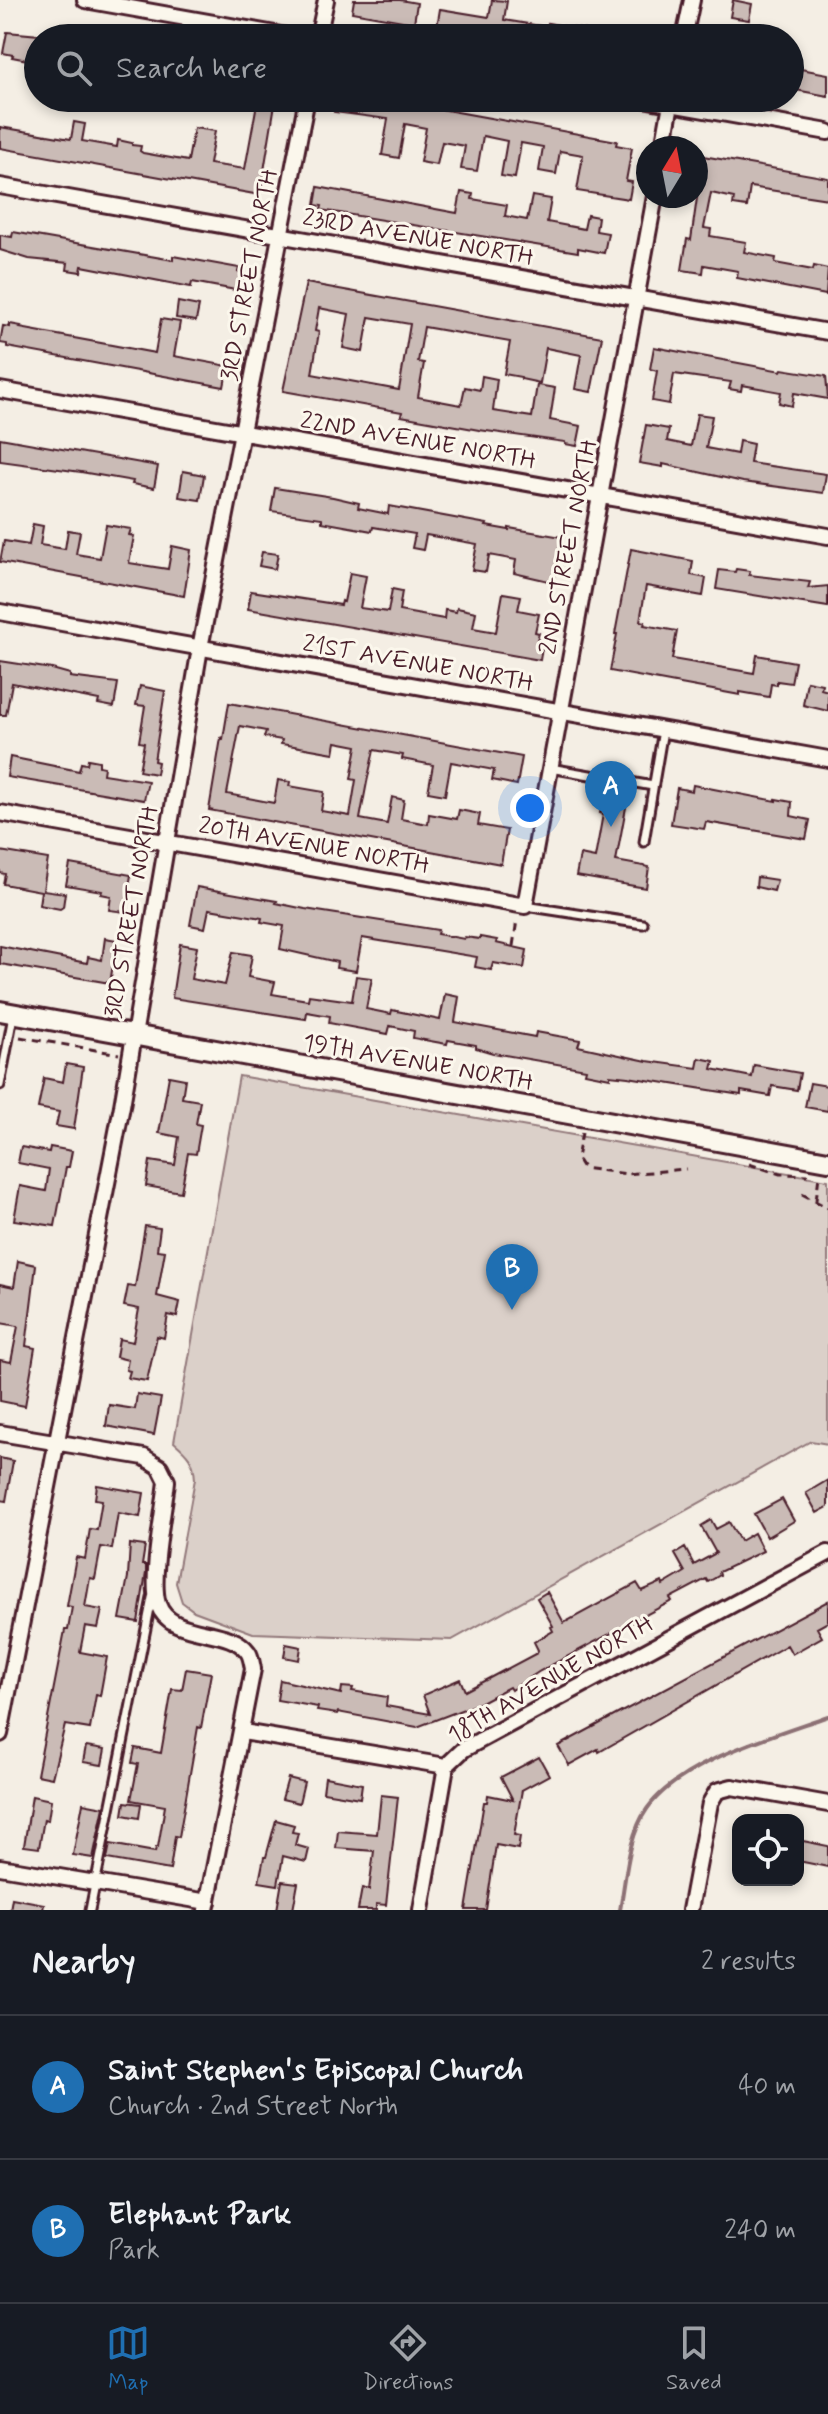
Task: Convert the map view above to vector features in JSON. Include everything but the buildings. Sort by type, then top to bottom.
[{"type":"street","points":[[85,0],[220,24]]},
{"type":"street","points":[[321,24],[326,0]]},
{"type":"street","points":[[687,24],[692,0]]},
{"type":"street","name":"3RD STREET NORTH","points":[[0,1734],[134,1036],[200,648],[304,112]]},
{"type":"street","points":[[665,136],[669,112]]},
{"type":"street","points":[[727,112],[828,132]]},
{"type":"street","name":"23RD AVENUE NORTH","points":[[0,186],[828,332]]},
{"type":"street","name":"2ND STREET NORTH","points":[[525,906],[653,208]]},
{"type":"street","name":"22ND AVENUE NORTH","points":[[0,390],[828,536]]},
{"type":"street","name":"21ST AVENUE NORTH","points":[[0,612],[828,759]]},
{"type":"street","name":"20TH AVENUE NORTH","points":[[0,813],[525,906]]},
{"type":"street","name":"19TH AVENUE NORTH","points":[[7,1012],[824,1168]]},
{"type":"street","points":[[0,1433],[144,1457],[160,1467],[167,1481],[155,1587],[159,1607],[168,1618],[182,1626],[237,1643],[248,1651],[253,1669],[207,1906],[0,1867]]},
{"type":"street","name":"18TH AVENUE NORTH","points":[[243,1732],[446,1766],[464,1749],[828,1553]]},
{"type":"street","points":[[421,1910],[446,1766]]},
{"type":"street","points":[[690,1910],[710,1803],[717,1791],[732,1787],[828,1804]]},
{"type":"lane","points":[[644,842],[663,730]]},
{"type":"lane","points":[[550,768],[653,786]]},
{"type":"lane","points":[[525,906],[643,924]]},
{"type":"lane","points":[[0,1085],[9,1035],[7,1012]]},
{"type":"lane","points":[[90,1910],[155,1587]]},
{"type":"path","points":[[513,946],[517,920]]},
{"type":"path","points":[[9,1035],[119,1054]]},
{"type":"path","points":[[582,1131],[577,1158],[583,1168],[627,1174],[686,1169]]},
{"type":"path","points":[[816,1201],[824,1168]]},
{"type":"path","points":[[802,1194],[828,1208]]},
{"type":"shaded area","points":[[239,1076],[828,1180],[828,1444],[811,1441],[452,1640],[253,1633],[194,1611],[182,1602],[176,1583],[195,1479],[189,1458],[174,1442]]},
{"type":"waterway","points":[[620,1910],[636,1832],[647,1809],[662,1792],[705,1763],[828,1716]]},
{"type":"place","name":"Saint Stephen's Episcopal Church","points":[[611,827]]},
{"type":"place","name":"Elephant Park","points":[[512,1310]]}]
